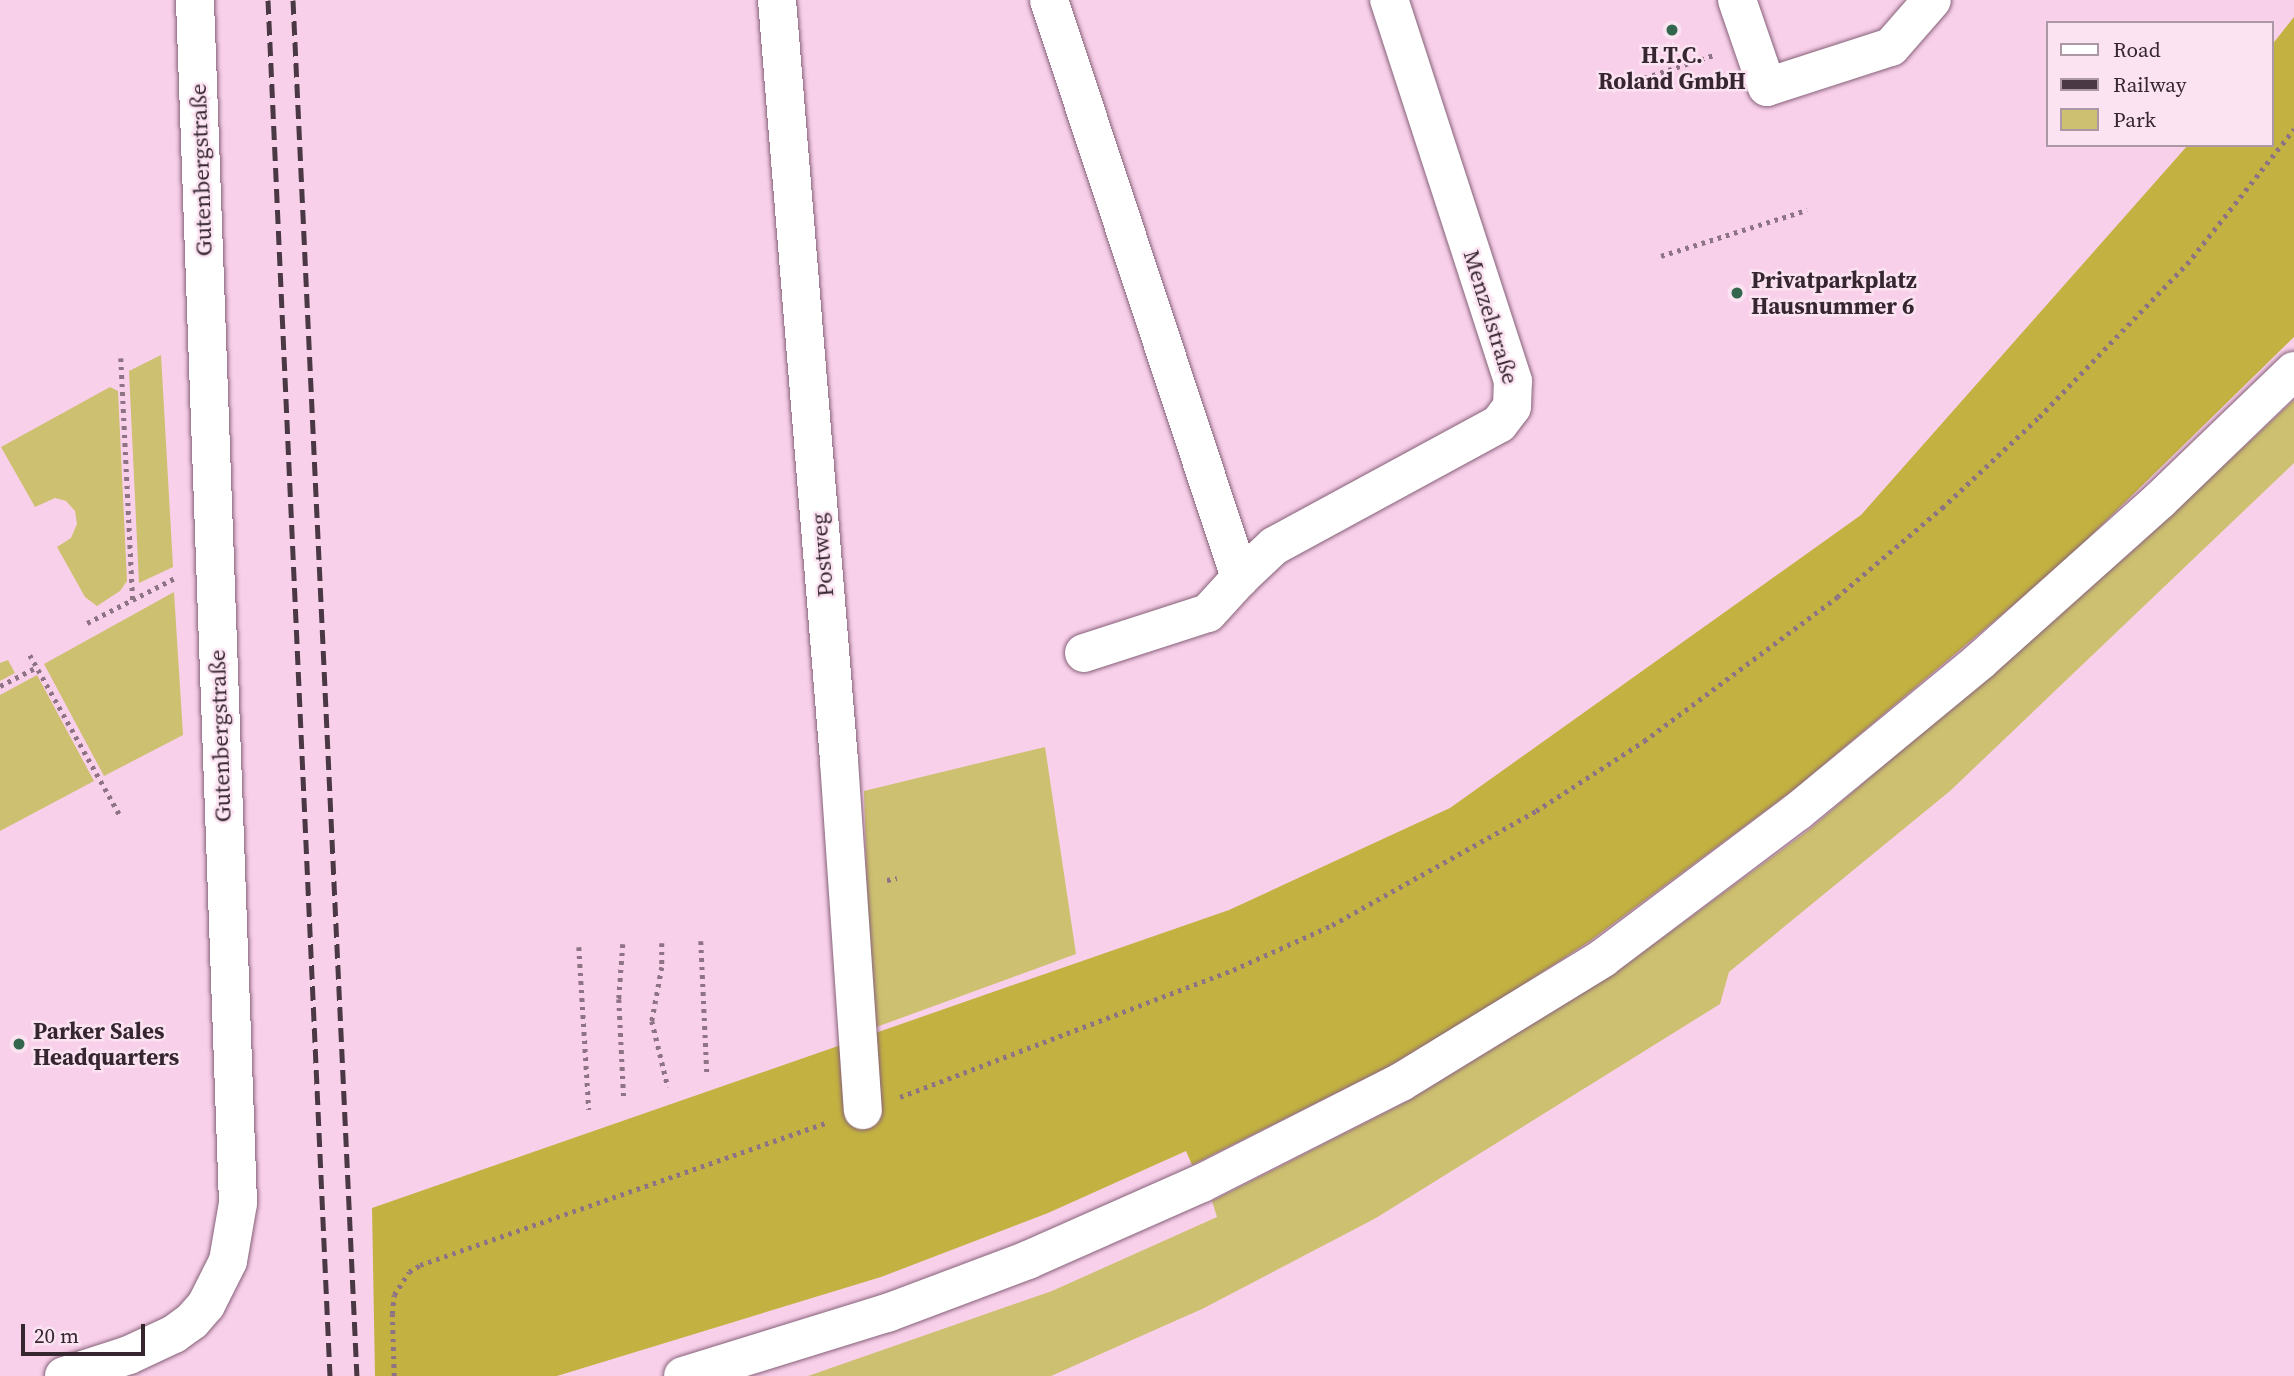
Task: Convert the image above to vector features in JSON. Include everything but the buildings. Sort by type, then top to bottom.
[{"type":"street","name":"Gutenbergstraße","points":[[64,1376],[141,1350],[192,1321],[206,1305],[219,1283],[235,1233],[238,1203],[195,0]]},
{"type":"street","name":"Postweg","points":[[778,0],[839,761],[863,1110]]},
{"type":"street","points":[[1049,0],[1240,578]]},
{"type":"street","name":"Menzelstraße","points":[[1084,653],[1208,613],[1240,578],[1287,537],[1499,424],[1512,407],[1513,381],[1389,0]]},
{"type":"street","points":[[1737,0],[1767,88],[1891,47],[1933,0]]},
{"type":"street","points":[[683,1376],[900,1308],[1028,1260],[1202,1183],[1401,1082],[1603,958],[1797,812],[1980,660],[2160,500],[2294,371]]},
{"type":"path","points":[[1620,86],[1751,43]]},
{"type":"path","points":[[394,1376],[394,1295],[409,1272],[420,1265],[863,1110],[1233,970],[1332,925],[1536,811],[1644,741],[1837,597],[1942,508],[2029,427],[2187,264],[2294,129]]},
{"type":"path","points":[[1661,256],[1807,210]]},
{"type":"path","points":[[121,358],[133,600]]},
{"type":"path","points":[[87,623],[214,558]]},
{"type":"path","points":[[30,655],[121,817]]},
{"type":"path","points":[[0,686],[37,667]]},
{"type":"path","points":[[701,940],[706,1075]]},
{"type":"path","points":[[662,943],[662,967],[652,1020],[668,1087]]},
{"type":"path","points":[[624,944],[619,999],[624,1100]]},
{"type":"path","points":[[579,947],[589,1110]]},
{"type":"green space","points":[[161,355],[173,567],[139,583],[129,371]]},
{"type":"green space","points":[[110,387],[118,391],[127,581],[120,591],[97,606],[85,597],[57,547],[71,538],[77,524],[75,511],[66,501],[55,498],[35,507],[1,447]]},
{"type":"green space","points":[[2294,400],[2294,463],[1950,791],[1729,972],[1720,1004],[1376,1218],[1202,1309],[1051,1376],[808,1376],[1052,1291],[1217,1217],[1212,1201],[1408,1101],[1615,973],[1810,829],[2136,548]]},
{"type":"green space","points":[[174,592],[183,735],[104,776],[44,664]]},
{"type":"green space","points":[[8,660],[15,673],[0,681],[0,663]]},
{"type":"green space","points":[[37,675],[94,781],[0,831],[0,695]]},
{"type":"green space","points":[[1045,747],[1076,954],[871,1029],[864,791]]},
{"type":"shaded area","points":[[2294,17],[2294,337],[2063,563],[1797,787],[1590,941],[1487,1008],[1386,1068],[1192,1165],[1186,1151],[1048,1213],[881,1277],[557,1376],[375,1376],[372,1208],[1229,910],[1450,808],[1861,515],[2186,147],[2273,147],[2273,43]]},
{"type":"railway","points":[[268,0],[330,1376]]},
{"type":"railway","points":[[293,0],[357,1376]]},
{"type":"place","name":"H.T.C. Roland GmbH","points":[[1672,30]]},
{"type":"place","name":"Privatparkplatz Hausnummer 6","points":[[1737,293]]},
{"type":"place","name":"Parker Sales Headquarters","points":[[19,1044]]}]
